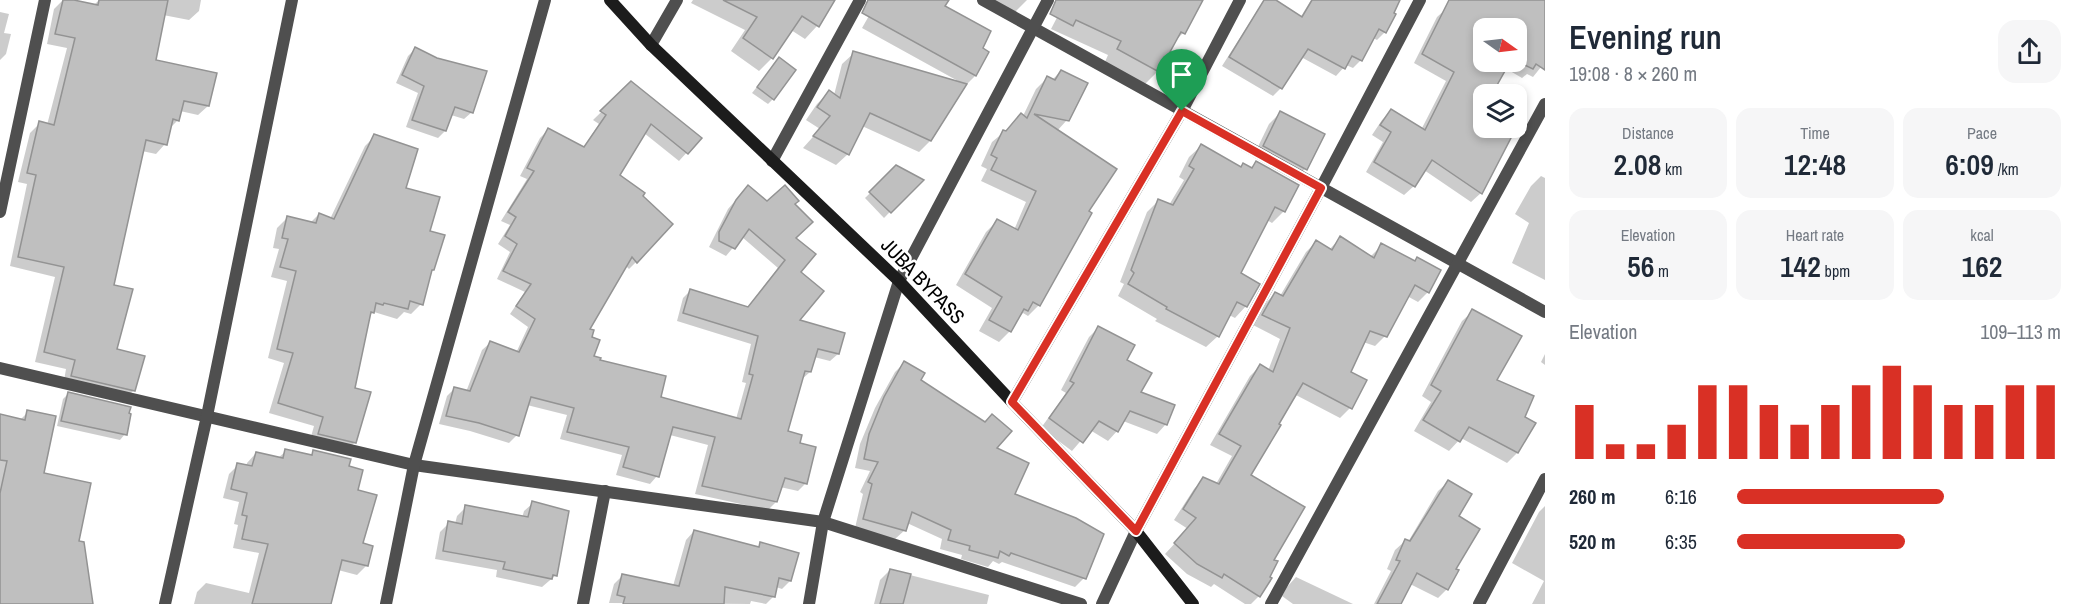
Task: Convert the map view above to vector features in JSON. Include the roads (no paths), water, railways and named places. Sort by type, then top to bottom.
[{"type":"main road","name":"JUBA BYPASS","points":[[610,0],[651,45],[899,281],[1136,531],[1193,604]]},
{"type":"street","points":[[0,212],[45,0]]},
{"type":"street","points":[[165,604],[207,416],[292,0]]},
{"type":"street","points":[[387,604],[414,465],[545,0]]},
{"type":"street","points":[[651,45],[677,0]]},
{"type":"street","points":[[772,161],[860,0]]},
{"type":"street","points":[[983,0],[1545,312]]},
{"type":"street","points":[[809,604],[823,522],[899,281],[1048,0]]},
{"type":"street","points":[[1012,402],[1182,111],[1240,0]]},
{"type":"street","points":[[1102,604],[1136,531],[1420,0]]},
{"type":"street","points":[[1271,604],[1545,104]]},
{"type":"street","points":[[0,368],[414,465],[823,522],[1081,604]]},
{"type":"street","points":[[1479,604],[1545,479]]},
{"type":"street","points":[[583,604],[605,491]]}]
